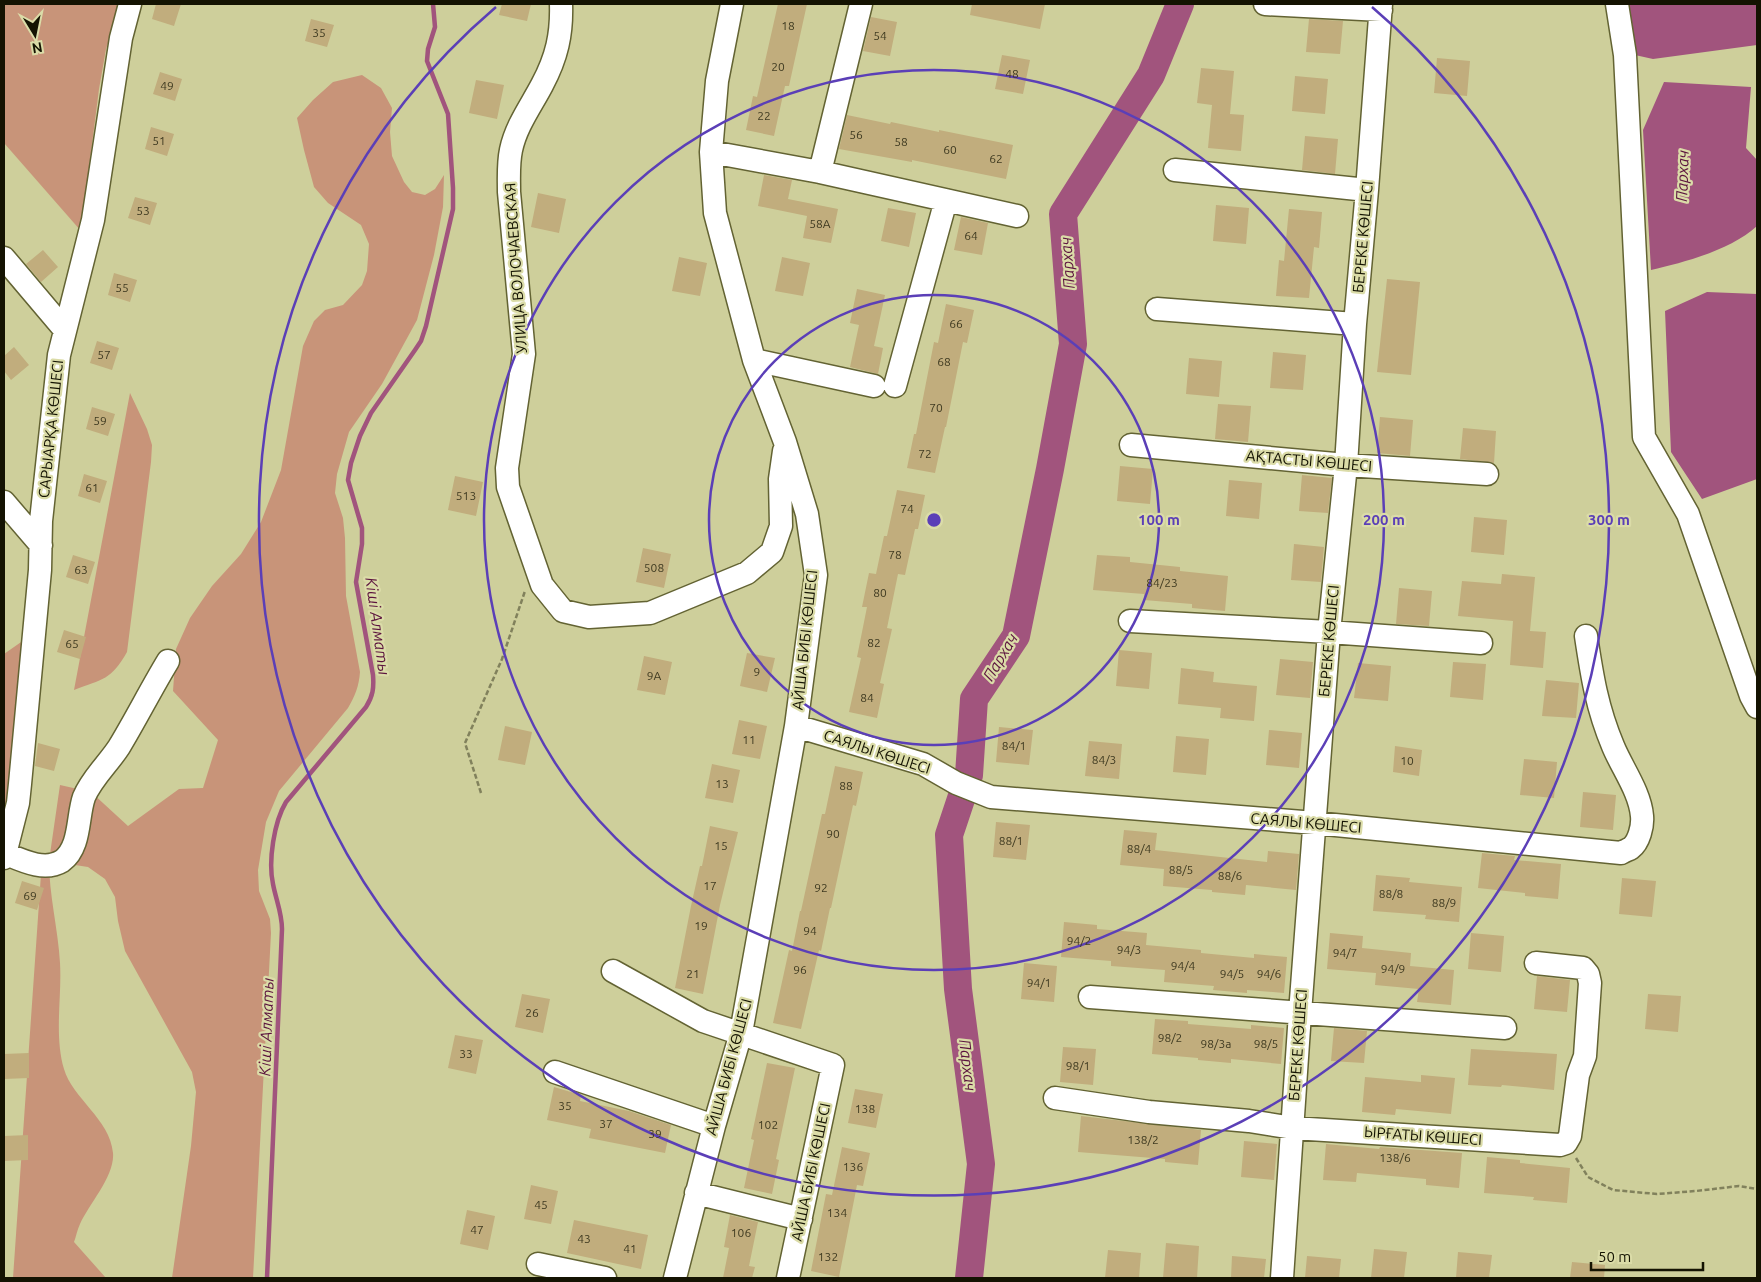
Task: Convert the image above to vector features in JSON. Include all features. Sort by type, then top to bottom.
[{"type":"street","name":"САРЫАРҚА КӨШЕСІ","points":[[4,855],[16,812],[20,784],[40,570],[40,521],[59,355],[64,329],[93,220],[121,38],[130,4]]},
{"type":"street","name":"УЛИЦА ВОЛОЧАЕВСКАЯ","points":[[561,4],[561,27],[555,58],[543,84],[519,126],[511,150],[509,172],[509,192],[524,354],[507,468],[508,487],[542,585],[563,610],[589,618],[650,613],[747,573],[772,552],[782,526],[780,479],[785,442]]},
{"type":"street","name":"АЙША БИБІ КӨШЕСІ","points":[[675,1278],[714,1126],[741,1033],[796,726],[816,575],[807,514],[785,442],[754,360],[715,213],[711,152],[717,82],[732,4]]},
{"type":"street","points":[[820,172],[861,4]]},
{"type":"street","points":[[1265,4],[1381,7]]},
{"type":"street","points":[[1617,4],[1625,55],[1644,438],[1688,514],[1751,696],[1757,707]]},
{"type":"street","name":"БЕРЕКЕ КӨШЕСІ","points":[[1282,1278],[1329,632],[1346,465],[1355,324],[1381,7]]},
{"type":"street","points":[[711,152],[820,172],[1017,216]]},
{"type":"street","points":[[1176,170],[1367,190]]},
{"type":"street","points":[[754,360],[885,386],[946,200]]},
{"type":"street","points":[[4,258],[64,329]]},
{"type":"street","points":[[1157,309],[1355,324]]},
{"type":"street","name":"АҚТАСТЫ КӨШЕСІ","points":[[1131,445],[1346,465],[1487,474]]},
{"type":"street","points":[[4,502],[41,545]]},
{"type":"street","points":[[1130,621],[1481,643]]},
{"type":"street","name":"САЯЛЫ КӨШЕСІ","points":[[796,726],[923,764],[956,783],[991,797],[1315,823],[1621,853],[1636,843],[1642,817],[1636,796],[1602,718],[1594,692],[1586,636]]},
{"type":"street","points":[[4,855],[38,865],[56,864],[64,859],[74,845],[84,798],[91,784],[119,747],[168,661]]},
{"type":"street","points":[[1536,963],[1583,968],[1588,974],[1590,983],[1585,1056],[1578,1075],[1570,1136],[1566,1142]]},
{"type":"street","points":[[612,971],[703,1021],[741,1033]]},
{"type":"street","points":[[1090,997],[1505,1028]]},
{"type":"street","name":"АЙША БИБІ КӨШЕСІ","points":[[741,1033],[833,1065],[788,1278]]},
{"type":"street","points":[[555,1072],[714,1126]]},
{"type":"street","name":"ЫРҒАТЫ КӨШЕСІ","points":[[1055,1098],[1149,1112],[1249,1121],[1293,1128],[1560,1145],[1566,1142]]},
{"type":"street","points":[[696,1193],[801,1220]]},
{"type":"street","points":[[538,1264],[605,1278]]},
{"type":"path","points":[[481,793],[465,743],[502,659],[526,590]]},
{"type":"path","points":[[1566,1142],[1588,1177],[1613,1190],[1657,1194],[1739,1186],[1757,1189]]},
{"type":"shaded area","points":[[4,4],[121,4],[106,49],[81,231],[4,143]]},
{"type":"shaded area","points":[[362,75],[381,88],[392,108],[390,132],[392,156],[404,182],[412,192],[425,195],[435,189],[444,175],[443,207],[434,255],[417,320],[382,384],[349,432],[337,474],[335,493],[343,518],[346,596],[360,672],[358,686],[348,708],[279,791],[266,822],[258,870],[259,891],[270,919],[271,933],[253,1278],[172,1278],[191,1146],[196,1092],[192,1072],[125,951],[115,897],[105,879],[88,867],[49,861],[60,785],[91,792],[128,826],[179,789],[203,788],[218,740],[173,691],[176,649],[190,618],[212,586],[241,554],[261,522],[281,470],[303,346],[314,321],[325,310],[343,305],[362,285],[367,271],[369,244],[361,225],[328,203],[314,187],[297,118],[333,82]]},
{"type":"shaded area","points":[[130,393],[147,429],[152,445],[127,652],[111,673],[74,690]]},
{"type":"shaded area","points":[[24,640],[9,809],[4,818],[4,654]]},
{"type":"shaded area","points":[[49,861],[50,886],[60,963],[59,1043],[61,1056],[68,1080],[105,1130],[113,1153],[110,1171],[101,1190],[84,1216],[74,1242],[106,1278],[13,1278],[41,874]]},
{"type":"water","points":[[1627,4],[1757,4],[1757,45],[1653,59],[1635,55]]},
{"type":"water","points":[[1664,82],[1751,87],[1746,148],[1757,160],[1757,226],[1734,242],[1707,254],[1651,270],[1643,130]]},
{"type":"water","points":[[1707,292],[1757,294],[1757,479],[1702,499],[1671,452],[1665,311]]},
{"type":"building","points":[[156,4],[181,4],[174,26],[152,19]]},
{"type":"building","points":[[502,4],[531,4],[527,21],[499,15]]},
{"type":"building","points":[[778,4],[807,4],[789,86],[785,86],[774,136],[746,130],[753,96],[757,97]]},
{"type":"building","points":[[972,4],[1045,4],[1040,29],[970,15]]},
{"type":"building","points":[[871,17],[897,22],[890,56],[863,51]]},
{"type":"building","points":[[311,19],[334,25],[327,47],[305,41]]},
{"type":"building","points":[[1309,19],[1343,21],[1340,54],[1306,52]]},
{"type":"building","points":[[1002,55],[1030,60],[1023,94],[995,89]]},
{"type":"building","points":[[1437,58],[1470,61],[1467,96],[1434,93]]},
{"type":"building","points":[[1201,68],[1234,71],[1230,114],[1244,115],[1241,151],[1208,148],[1212,105],[1197,103]]},
{"type":"building","points":[[160,72],[182,79],[175,101],[153,94]]},
{"type":"building","points":[[1295,76],[1328,79],[1325,114],[1292,111]]},
{"type":"building","points":[[476,80],[504,85],[497,119],[469,113]]},
{"type":"building","points":[[847,115],[939,132],[939,130],[1013,145],[1006,179],[912,160],[912,162],[839,149]]},
{"type":"building","points":[[151,127],[174,134],[167,156],[145,149]]},
{"type":"building","points":[[1305,136],[1338,139],[1335,174],[1302,170]]},
{"type":"building","points":[[764,175],[792,180],[788,199],[838,209],[831,243],[803,238],[807,216],[758,206]]},
{"type":"building","points":[[538,193],[566,199],[559,233],[531,227]]},
{"type":"building","points":[[135,197],[157,203],[150,225],[128,218]]},
{"type":"building","points":[[1216,205],[1249,208],[1246,244],[1213,241]]},
{"type":"building","points":[[888,208],[916,213],[909,247],[881,241]]},
{"type":"building","points":[[1289,209],[1322,212],[1319,248],[1314,247],[1309,298],[1276,296],[1279,260],[1284,261]]},
{"type":"building","points":[[961,217],[988,223],[982,255],[954,250]]},
{"type":"building","points":[[43,250],[58,267],[41,282],[26,264]]},
{"type":"building","points":[[679,257],[707,263],[700,296],[672,291]]},
{"type":"building","points":[[782,257],[810,263],[803,296],[775,291]]},
{"type":"building","points":[[114,273],[137,280],[130,302],[108,295]]},
{"type":"building","points":[[1387,279],[1420,282],[1411,375],[1377,372]]},
{"type":"building","points":[[857,289],[885,295],[874,346],[883,348],[878,374],[850,367],[859,325],[850,323]]},
{"type":"building","points":[[946,304],[974,310],[967,343],[963,342],[935,473],[907,468],[914,434],[916,434],[934,342],[938,343]]},
{"type":"building","points":[[97,341],[119,348],[112,370],[90,363]]},
{"type":"building","points":[[14,347],[29,365],[11,380],[4,371],[4,356]]},
{"type":"building","points":[[1273,352],[1306,355],[1303,390],[1270,388]]},
{"type":"building","points":[[1189,358],[1222,361],[1219,397],[1186,394]]},
{"type":"building","points":[[1218,404],[1251,406],[1248,442],[1215,439]]},
{"type":"building","points":[[92,407],[115,414],[108,436],[86,429]]},
{"type":"building","points":[[1380,417],[1413,420],[1410,456],[1377,453]]},
{"type":"building","points":[[1463,428],[1496,431],[1494,463],[1460,459]]},
{"type":"building","points":[[1120,466],[1153,469],[1150,504],[1117,501]]},
{"type":"building","points":[[84,474],[107,481],[100,503],[78,496]]},
{"type":"building","points":[[1302,475],[1332,478],[1328,513],[1299,511]]},
{"type":"building","points":[[455,476],[483,482],[476,516],[448,510]]},
{"type":"building","points":[[1229,480],[1262,483],[1259,519],[1226,516]]},
{"type":"building","points":[[897,490],[925,495],[905,575],[898,574],[887,628],[892,629],[880,683],[884,684],[877,718],[849,712],[861,658],[857,657],[867,607],[862,607],[869,573],[876,574]]},
{"type":"building","points":[[1474,517],[1507,520],[1504,555],[1471,552]]},
{"type":"building","points":[[1294,544],[1324,547],[1321,582],[1291,580]]},
{"type":"building","points":[[643,548],[671,554],[664,588],[636,582]]},
{"type":"building","points":[[73,555],[95,562],[88,584],[66,577]]},
{"type":"building","points":[[1097,555],[1130,557],[1130,562],[1180,567],[1180,571],[1228,576],[1225,611],[1192,608],[1192,604],[1144,600],[1144,594],[1093,590]]},
{"type":"building","points":[[1502,574],[1535,577],[1530,631],[1546,632],[1543,668],[1510,665],[1513,621],[1458,616],[1462,581],[1501,584]]},
{"type":"building","points":[[1399,588],[1432,591],[1429,626],[1396,624]]},
{"type":"building","points":[[64,630],[86,637],[80,659],[57,652]]},
{"type":"building","points":[[1119,650],[1152,653],[1149,689],[1116,686]]},
{"type":"building","points":[[747,653],[775,658],[767,692],[740,686]]},
{"type":"building","points":[[644,656],[672,662],[665,695],[637,690]]},
{"type":"building","points":[[1280,659],[1313,662],[1310,698],[1276,695]]},
{"type":"building","points":[[1453,662],[1486,664],[1483,700],[1450,697]]},
{"type":"building","points":[[1358,663],[1391,666],[1388,701],[1354,698]]},
{"type":"building","points":[[1181,668],[1214,672],[1213,682],[1257,686],[1254,721],[1220,718],[1221,708],[1178,704]]},
{"type":"building","points":[[1546,680],[1579,683],[1576,718],[1542,716]]},
{"type":"building","points":[[739,720],[767,726],[760,759],[732,754]]},
{"type":"building","points":[[505,726],[532,732],[525,765],[498,760]]},
{"type":"building","points":[[999,727],[1033,730],[1029,765],[996,762]]},
{"type":"building","points":[[1269,730],[1302,733],[1299,768],[1266,765]]},
{"type":"building","points":[[1176,736],[1209,739],[1206,775],[1173,772]]},
{"type":"building","points":[[1089,741],[1122,744],[1119,779],[1085,776]]},
{"type":"building","points":[[38,743],[60,749],[54,771],[35,766]]},
{"type":"building","points":[[1395,746],[1422,750],[1419,776],[1393,772]]},
{"type":"building","points":[[1524,759],[1557,762],[1554,798],[1520,795]]},
{"type":"building","points":[[712,764],[740,770],[733,803],[705,798]]},
{"type":"building","points":[[835,766],[863,772],[856,806],[853,805],[831,908],[821,951],[819,950],[801,1029],[773,1023],[789,950],[792,951],[822,814],[825,814]]},
{"type":"building","points":[[1583,792],[1616,795],[1613,830],[1580,827]]},
{"type":"building","points":[[996,822],[1030,825],[1026,860],[993,857]]},
{"type":"building","points":[[710,826],[738,832],[720,905],[703,994],[675,988],[691,906]]},
{"type":"building","points":[[1124,830],[1157,833],[1155,850],[1267,862],[1268,851],[1299,854],[1296,890],[1246,885],[1245,895],[1163,886],[1164,869],[1120,865]]},
{"type":"building","points":[[1482,853],[1515,856],[1514,860],[1561,864],[1558,899],[1525,896],[1525,893],[1478,888]]},
{"type":"building","points":[[1376,875],[1410,878],[1409,882],[1462,887],[1459,922],[1425,919],[1426,915],[1373,911]]},
{"type":"building","points":[[1622,878],[1656,881],[1652,917],[1619,914]]},
{"type":"building","points":[[22,881],[44,888],[37,910],[15,903]]},
{"type":"building","points":[[1064,922],[1097,925],[1097,929],[1147,933],[1146,945],[1201,950],[1201,953],[1254,958],[1254,954],[1287,957],[1284,993],[1247,990],[1247,993],[1213,990],[1214,986],[1164,982],[1165,970],[1111,966],[1111,961],[1061,957]]},
{"type":"building","points":[[1330,933],[1363,936],[1362,948],[1411,953],[1410,966],[1454,970],[1451,1005],[1417,1002],[1419,989],[1375,985],[1376,973],[1327,969]]},
{"type":"building","points":[[1471,933],[1504,936],[1501,972],[1468,969]]},
{"type":"building","points":[[1024,963],[1057,966],[1054,1002],[1021,999]]},
{"type":"building","points":[[1537,976],[1570,980],[1567,1012],[1534,1009]]},
{"type":"building","points":[[522,994],[550,999],[543,1033],[515,1027]]},
{"type":"building","points":[[1648,994],[1681,996],[1678,1032],[1645,1029]]},
{"type":"building","points":[[1155,1019],[1188,1021],[1188,1024],[1251,1029],[1251,1025],[1284,1028],[1281,1064],[1231,1059],[1231,1063],[1152,1054]]},
{"type":"building","points":[[1334,1028],[1367,1031],[1364,1063],[1331,1061]]},
{"type":"building","points":[[455,1035],[483,1040],[476,1074],[448,1068]]},
{"type":"building","points":[[1063,1047],[1096,1049],[1093,1085],[1060,1082]]},
{"type":"building","points":[[1471,1049],[1557,1054],[1554,1090],[1502,1085],[1501,1087],[1468,1085]]},
{"type":"building","points":[[29,1053],[29,1078],[4,1079],[4,1054]]},
{"type":"building","points":[[767,1063],[795,1068],[776,1159],[779,1160],[772,1194],[744,1188],[754,1140],[751,1139]]},
{"type":"building","points":[[1421,1075],[1455,1078],[1451,1114],[1396,1109],[1395,1115],[1362,1112],[1365,1077],[1421,1082]]},
{"type":"building","points":[[554,1087],[581,1095],[580,1101],[629,1111],[671,1125],[665,1153],[589,1138],[591,1129],[547,1120]]},
{"type":"building","points":[[855,1089],[883,1094],[876,1128],[848,1123]]},
{"type":"building","points":[[1081,1116],[1201,1130],[1198,1165],[1165,1162],[1165,1159],[1078,1152]]},
{"type":"building","points":[[28,1135],[28,1160],[4,1161],[4,1136]]},
{"type":"building","points":[[1244,1141],[1277,1144],[1274,1180],[1241,1177]]},
{"type":"building","points":[[1326,1144],[1462,1153],[1459,1188],[1426,1185],[1426,1179],[1357,1173],[1356,1182],[1323,1180]]},
{"type":"building","points":[[842,1147],[870,1153],[863,1186],[857,1185],[839,1277],[811,1271],[826,1194],[832,1195]]},
{"type":"building","points":[[1487,1157],[1520,1160],[1520,1163],[1570,1168],[1567,1203],[1533,1200],[1534,1197],[1484,1193]]},
{"type":"building","points":[[531,1185],[558,1191],[551,1224],[524,1219]]},
{"type":"building","points":[[467,1210],[495,1216],[488,1250],[460,1244]]},
{"type":"building","points":[[730,1215],[758,1222],[749,1266],[755,1267],[752,1278],[723,1278],[729,1248],[724,1247]]},
{"type":"building","points":[[574,1220],[648,1235],[641,1269],[567,1253]]},
{"type":"building","points":[[1166,1243],[1199,1246],[1197,1278],[1163,1278]]},
{"type":"building","points":[[1374,1249],[1407,1252],[1404,1278],[1371,1278]]},
{"type":"building","points":[[1108,1250],[1141,1253],[1139,1278],[1105,1278]]},
{"type":"building","points":[[1458,1252],[1492,1255],[1489,1278],[1456,1278]]},
{"type":"building","points":[[1232,1256],[1266,1259],[1264,1278],[1231,1278]]},
{"type":"building","points":[[1307,1256],[1341,1259],[1339,1278],[1305,1278]]},
{"type":"building","points":[[1572,1262],[1605,1265],[1604,1278],[1570,1278]]},
{"type":"waterway","name":"Кіші Алматы","points":[[267,1278],[282,929],[272,875],[273,842],[278,820],[286,802],[366,707],[372,692],[373,675],[356,582],[362,544],[362,528],[348,480],[351,463],[360,436],[371,413],[421,341],[453,209],[448,114],[427,61],[428,49],[435,27],[433,4]]},
{"type":"waterway","name":"Пархач","points":[[969,1278],[981,1164],[958,989],[949,835],[969,775],[974,699],[1016,636],[1073,344],[1063,214],[1151,75],[1180,4]]}]
